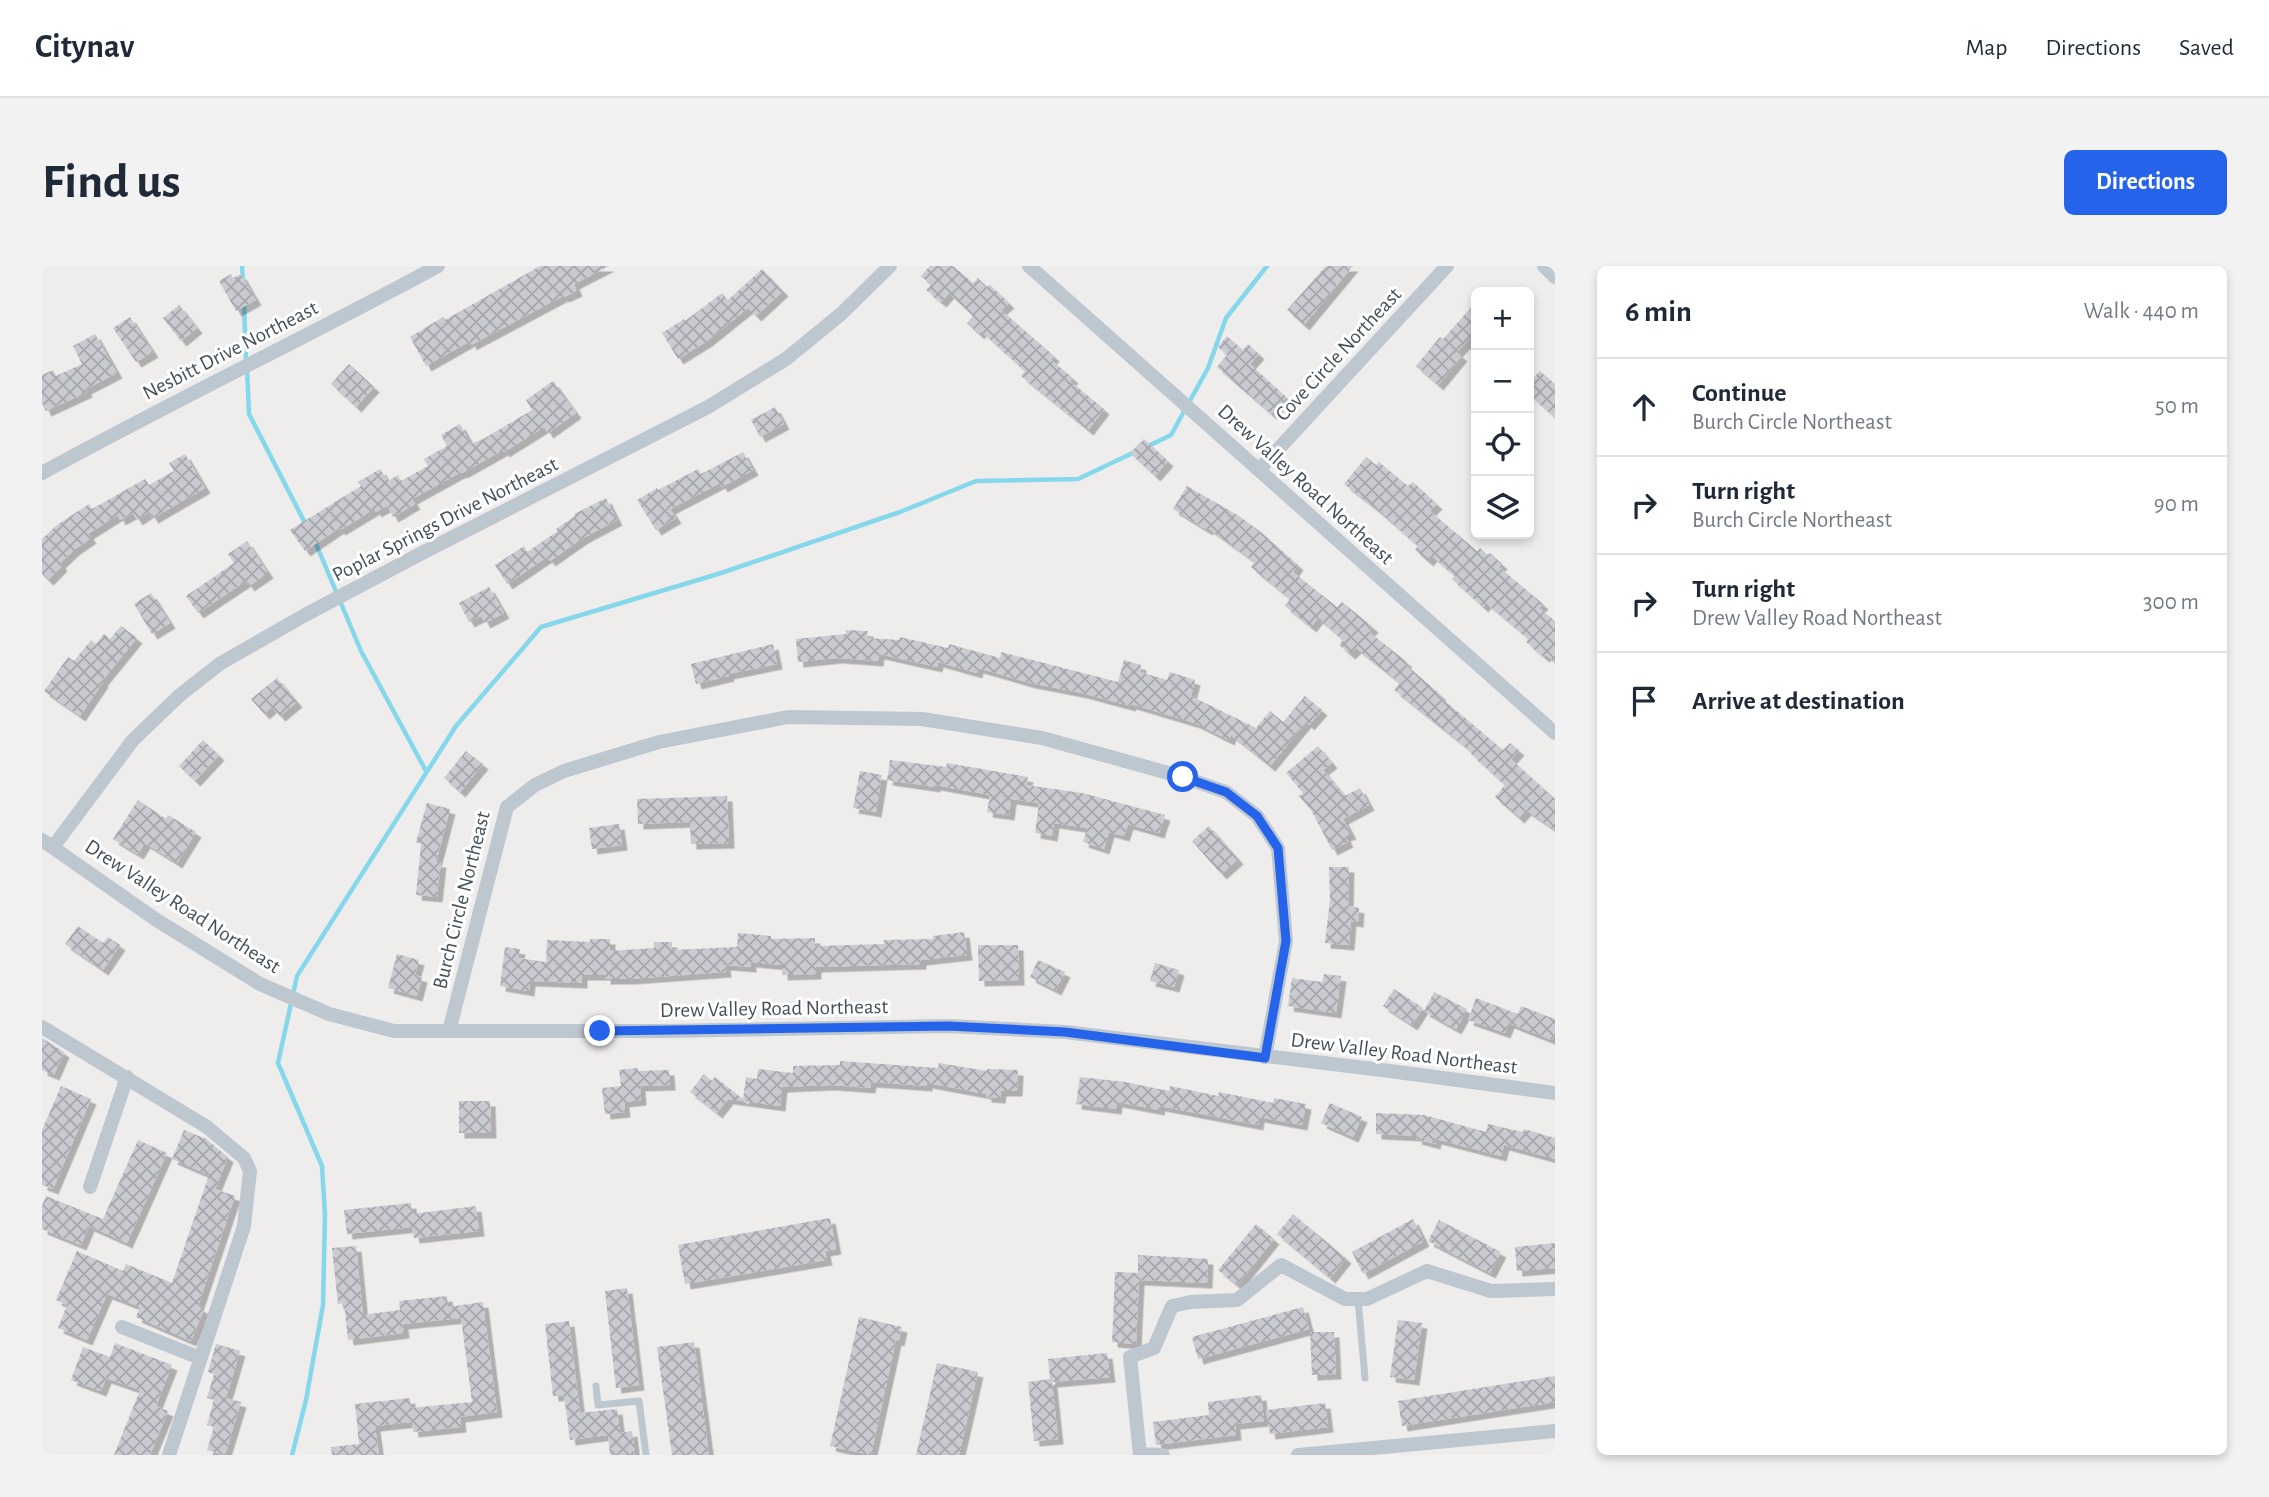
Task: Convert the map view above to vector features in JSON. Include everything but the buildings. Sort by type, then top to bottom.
[{"type":"street","name":"Nesbitt Drive Northeast","points":[[42,473],[157,410],[308,336],[438,266]]},
{"type":"street","name":"Poplar Springs Drive Northeast","points":[[47,844],[133,740],[180,695],[221,663],[422,553],[708,407],[786,359],[841,314],[890,266]]},
{"type":"street","name":"Drew Valley Road Northeast","points":[[1029,266],[1555,733]]},
{"type":"street","name":"Cove Circle Northeast","points":[[1259,470],[1447,266]]},
{"type":"street","points":[[1544,266],[1555,277]]},
{"type":"street","name":"Burch Circle Northeast","points":[[449,1031],[507,807],[535,785],[564,771],[659,742],[788,717],[922,719],[1042,738],[1183,777],[1226,792],[1257,816],[1278,848],[1286,941],[1265,1058]]},
{"type":"street","name":"Drew Valley Road Northeast","points":[[47,844],[155,919],[260,984],[329,1014],[394,1031],[664,1031],[948,1026],[1065,1032],[1555,1093]]},
{"type":"street","points":[[42,1027],[207,1128],[244,1158],[250,1171],[244,1226],[169,1455]]},
{"type":"street","points":[[90,1187],[127,1077]]},
{"type":"street","points":[[1163,1455],[1140,1455],[1130,1357],[1154,1348],[1172,1306],[1237,1300],[1281,1265],[1345,1300],[1367,1299],[1427,1271],[1491,1291],[1555,1289]]},
{"type":"street","points":[[122,1327],[200,1358]]},
{"type":"street","points":[[1298,1455],[1555,1431]]},
{"type":"lane","points":[[1359,1299],[1365,1378]]},
{"type":"lane","points":[[597,1386],[598,1405],[639,1401],[646,1455]]},
{"type":"waterway","points":[[242,266],[243,280]]},
{"type":"waterway","points":[[1146,447],[1171,435],[1208,368],[1226,318],[1267,266]]},
{"type":"waterway","points":[[244,303],[246,361]]},
{"type":"waterway","points":[[247,369],[249,414],[306,525]]},
{"type":"waterway","points":[[292,1455],[306,1400],[323,1305],[325,1215],[322,1166],[278,1063],[297,976],[456,726],[541,627],[718,574],[900,512],[976,481],[1078,479],[1135,452]]},
{"type":"waterway","points":[[314,539],[361,651],[426,771]]},
{"type":"route","points":[[600,1031],[948,1026],[1065,1032],[1265,1058],[1286,941],[1278,848],[1257,816],[1226,792],[1183,777]]}]
